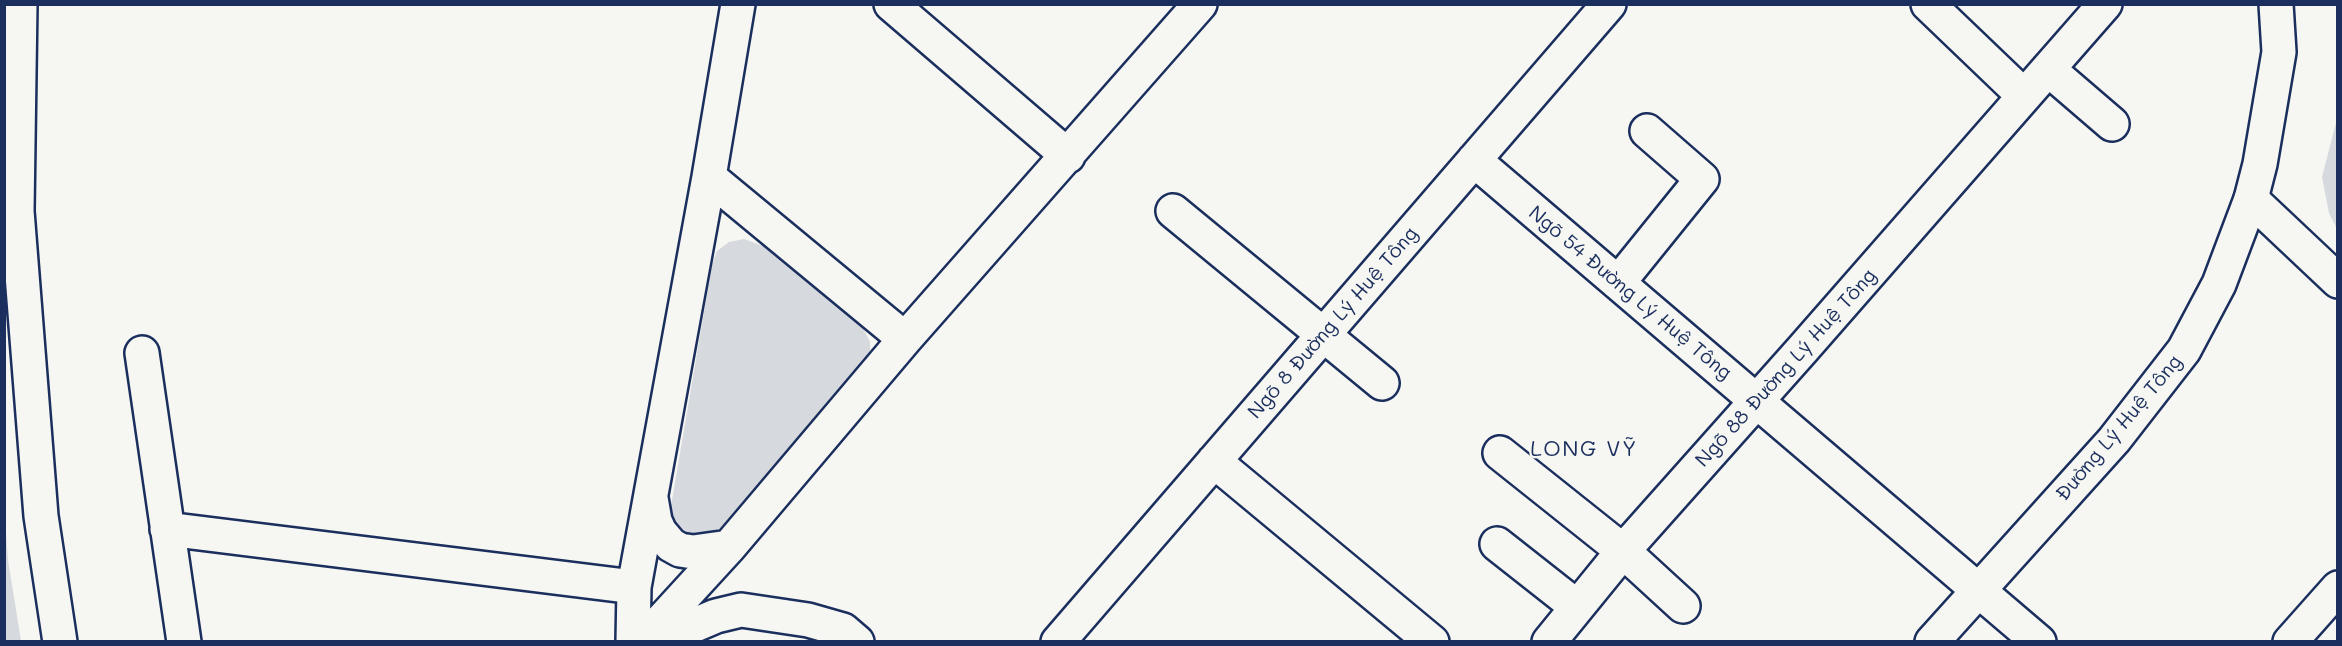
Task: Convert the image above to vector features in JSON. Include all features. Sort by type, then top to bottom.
[{"type":"main road","points":[[20,4],[17,211],[41,516],[60,642]]},
{"type":"main road","points":[[633,642],[634,587],[709,177],[738,4]]},
{"type":"main road","points":[[891,4],[1068,156]]},
{"type":"main road","points":[[642,642],[729,548],[905,339],[1200,4]]},
{"type":"main road","name":"Ngõ 8 Đường Lý Huệ Tông","points":[[1059,642],[1609,4]]},
{"type":"main road","points":[[1928,4],[2024,96]]},
{"type":"main road","name":"Ngõ 88 Đường Lý Huệ Tông","points":[[1549,642],[1623,551],[2105,4]]},
{"type":"main road","name":"Đường Lý Huệ Tông","points":[[1932,642],[2114,440],[2184,350],[2218,284],[2250,199],[2269,120],[2279,52],[2277,4]]},
{"type":"main road","points":[[2048,69],[2112,124]]},
{"type":"main road","points":[[1618,284],[1702,180],[1647,131]]},
{"type":"main road","name":"Ngõ 54 Đường Lý Huệ Tông","points":[[1474,160],[2039,642]]},
{"type":"main road","points":[[709,177],[905,339]]},
{"type":"main road","points":[[2250,199],[2337,280]]},
{"type":"main road","points":[[1173,211],[1382,383]]},
{"type":"main road","points":[[142,353],[184,642]]},
{"type":"main road","points":[[1500,453],[1623,551],[1683,606]]},
{"type":"main road","points":[[1214,461],[1432,642]]},
{"type":"main road","points":[[651,497],[655,521],[660,532],[671,545],[680,550],[693,552],[729,548]]},
{"type":"main road","points":[[167,529],[634,587]]},
{"type":"main road","points":[[1497,544],[1577,608]]},
{"type":"main road","points":[[2290,642],[2337,588]]},
{"type":"main road","points":[[655,642],[716,616],[741,610],[808,620],[843,630],[856,642]]},
{"type":"shaded area","points":[[2337,119],[2337,229],[2329,213],[2322,177]]},
{"type":"shaded area","points":[[744,239],[771,249],[790,262],[863,328],[870,342],[870,355],[865,367],[842,398],[712,537],[701,544],[670,529],[670,512],[712,265],[717,251],[729,242]]},
{"type":"shaded area","points":[[5,518],[8,560],[21,641],[5,641]]},
{"type":"district","name":"LONG VỸ","points":[[1584,449]]}]
